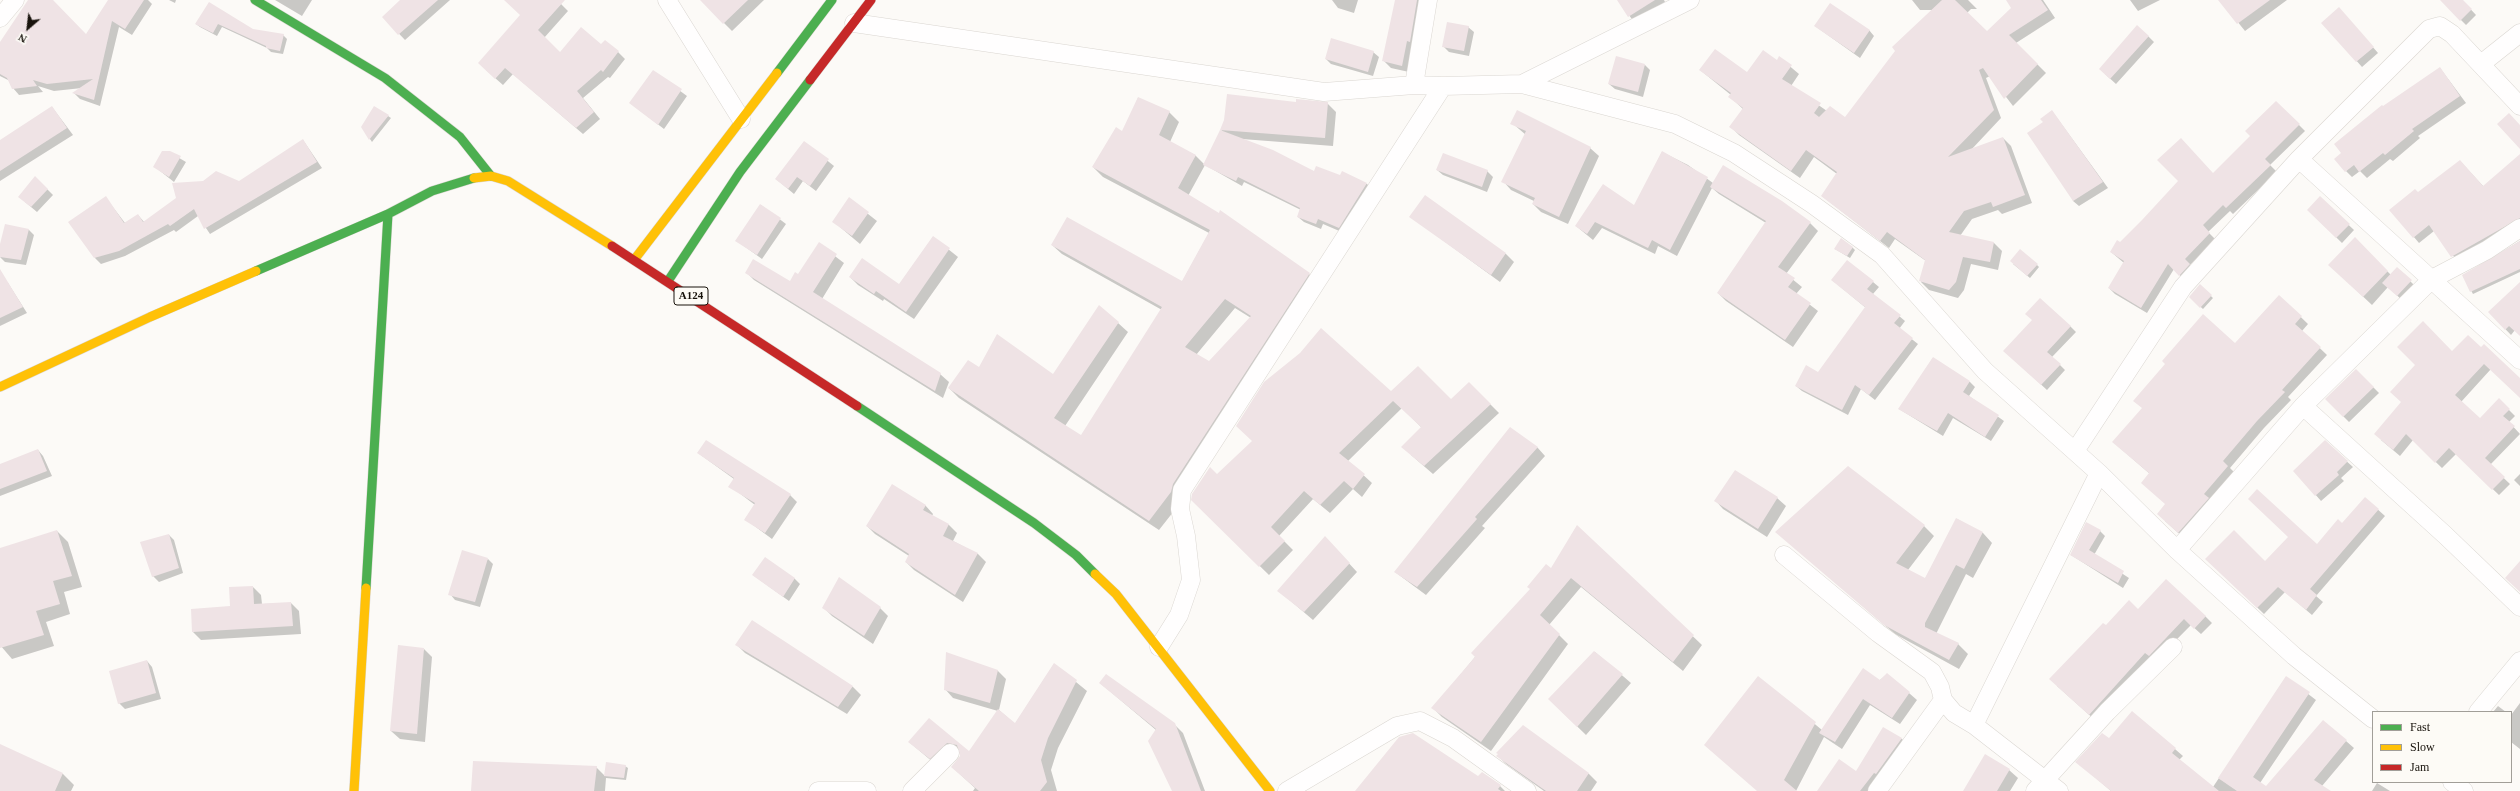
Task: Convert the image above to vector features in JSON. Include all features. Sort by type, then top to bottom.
[{"type":"main road","points":[[255,0],[385,78],[460,137],[491,176]]},
{"type":"main road","points":[[634,260],[832,0]]},
{"type":"main road","points":[[668,281],[740,172],[871,0]]},
{"type":"main road","name":"A124","points":[[0,387],[150,317],[388,214],[432,191],[473,178],[491,176],[508,181],[668,281],[1034,523],[1076,555],[1116,594],[1159,647],[1270,791]]},
{"type":"main road","points":[[354,791],[388,214]]},
{"type":"street","points":[[0,18],[15,0]]},
{"type":"street","points":[[667,0],[741,119]]},
{"type":"street","points":[[1414,85],[1428,0]]},
{"type":"street","points":[[1522,84],[1690,0]]},
{"type":"street","points":[[854,23],[1324,92],[1414,85],[1443,86],[1522,84],[1674,124],[1734,153],[1812,204],[1882,255],[1985,371],[2099,473],[2177,550],[2294,656],[2372,718]]},
{"type":"street","points":[[2075,451],[2183,287],[2299,158],[2429,29],[2440,26],[2481,64],[2520,106]]},
{"type":"street","points":[[2481,64],[2520,33]]},
{"type":"street","points":[[1159,647],[1179,615],[1191,580],[1186,536],[1180,509],[1182,490],[1443,86]]},
{"type":"street","points":[[2299,158],[2520,360]]},
{"type":"street","points":[[2177,550],[2303,406],[2432,279],[2487,250],[2520,228]]},
{"type":"street","points":[[2303,406],[2445,534],[2520,607]]},
{"type":"street","points":[[1974,726],[2099,473]]},
{"type":"street","points":[[1784,555],[1878,633],[1932,672],[1940,687],[1942,700],[1954,713],[1974,726],[2039,785],[2059,791]]},
{"type":"street","points":[[2039,785],[2173,647]]},
{"type":"street","points":[[2479,711],[2520,661]]},
{"type":"street","points":[[1877,791],[1942,700]]},
{"type":"street","points":[[1286,791],[1397,726],[1420,721],[1453,738],[1527,791]]},
{"type":"street","points":[[912,791],[950,753]]},
{"type":"street","points":[[2453,783],[2464,791]]},
{"type":"street","points":[[818,791],[867,791]]},
{"type":"building","points":[[28,0],[53,0],[86,34],[108,0],[144,0],[125,29],[112,21],[94,100],[72,93],[93,79],[47,84],[33,80],[37,86],[12,89],[7,78],[0,74],[0,42]]},
{"type":"building","points":[[400,0],[438,0],[398,35],[382,17]]},
{"type":"building","points":[[504,0],[565,0],[538,30],[560,52],[581,27],[601,44],[605,40],[619,51],[603,72],[601,70],[577,91],[594,112],[576,128],[505,68],[495,79],[478,63],[520,15]]},
{"type":"building","points":[[700,0],[748,0],[723,24]]},
{"type":"building","points":[[1395,0],[1417,0],[1410,42],[1407,41],[1402,66],[1382,61]]},
{"type":"building","points":[[1617,0],[1655,0],[1628,17]]},
{"type":"building","points":[[1942,0],[1955,0],[1987,31],[2011,8],[2006,0],[2041,0],[2048,10],[2009,35],[2038,64],[2004,99],[1983,68],[1979,70],[1994,110],[1948,157],[2003,137],[2025,195],[1993,207],[1991,202],[1964,211],[1949,232],[1994,242],[1990,262],[1963,257],[1956,282],[1949,290],[1919,281],[1925,260],[1887,232],[1880,241],[1821,196],[1837,172],[1806,150],[1791,171],[1729,127],[1743,108],[1728,97],[1731,93],[1699,70],[1715,49],[1747,72],[1763,50],[1777,60],[1779,56],[1792,65],[1782,79],[1821,103],[1814,113],[1819,117],[1830,106],[1845,117],[1895,51],[1892,47]]},
{"type":"building","points":[[2218,0],[2270,0],[2237,24]]},
{"type":"building","points":[[2440,0],[2463,0],[2472,9],[2460,21]]},
{"type":"building","points":[[209,2],[253,29],[284,34],[280,51],[266,48],[266,46],[218,24],[213,33],[195,24]]},
{"type":"building","points":[[1830,3],[1870,30],[1854,53],[1814,26]]},
{"type":"building","points":[[2339,7],[2374,47],[2356,62],[2321,23]]},
{"type":"building","points":[[1447,22],[1469,26],[1464,51],[1442,47]]},
{"type":"building","points":[[2137,25],[2149,36],[2110,79],[2099,69]]},
{"type":"building","points":[[1331,38],[1374,51],[1368,72],[1325,59]]},
{"type":"building","points":[[1616,56],[1645,64],[1638,92],[1608,84]]},
{"type":"building","points":[[2440,67],[2460,96],[2412,129],[2414,131],[2385,155],[2383,153],[2359,172],[2354,165],[2345,172],[2334,159],[2341,153],[2334,144],[2382,105],[2383,106]]},
{"type":"building","points":[[653,70],[682,89],[658,125],[629,103]]},
{"type":"building","points":[[1227,94],[1296,102],[1296,99],[1328,102],[1325,138],[1220,130],[1224,120]]},
{"type":"building","points":[[1138,97],[1170,111],[1159,135],[1196,155],[1178,188],[1219,213],[1220,210],[1310,273],[1173,484],[1171,492],[1149,521],[948,388],[968,360],[979,367],[997,334],[1053,374],[1099,305],[1119,322],[1054,418],[1081,435],[1162,307],[1051,245],[1067,217],[1182,281],[1210,230],[1092,167],[1116,127],[1122,131]],"holes":[[[1225,299],[1251,316],[1209,361],[1185,347]]]},
{"type":"building","points":[[2276,101],[2300,124],[2265,159],[2271,165],[2226,208],[2223,205],[2203,225],[2210,233],[2185,259],[2190,264],[2179,276],[2168,264],[2141,308],[2108,288],[2124,261],[2110,252],[2117,240],[2120,242],[2178,181],[2157,160],[2181,138],[2213,173],[2250,136],[2245,131]]},
{"type":"building","points":[[52,106],[67,128],[0,171],[0,140]]},
{"type":"building","points":[[374,106],[389,115],[369,140],[361,127]]},
{"type":"building","points":[[1517,110],[1591,147],[1559,217],[1532,204],[1535,198],[1501,182],[1526,131],[1510,124]]},
{"type":"building","points":[[2052,110],[2103,182],[2073,201],[2027,133],[2043,122],[2040,119]]},
{"type":"building","points":[[2509,113],[2520,125],[2520,149],[2497,124]]},
{"type":"building","points":[[1220,130],[1273,150],[1314,171],[1316,166],[1340,175],[1342,171],[1367,183],[1339,228],[1318,219],[1316,224],[1297,217],[1300,208],[1238,177],[1236,181],[1203,165]]},
{"type":"building","points":[[303,139],[317,162],[204,229],[194,209],[170,226],[168,224],[119,251],[94,258],[68,222],[106,196],[124,223],[138,214],[143,222],[176,198],[172,183],[203,181],[216,171],[239,181]]},
{"type":"building","points":[[804,141],[829,159],[810,186],[797,177],[788,189],[775,179]]},
{"type":"building","points":[[162,151],[170,151],[181,156],[169,177],[153,167]]},
{"type":"building","points":[[1662,151],[1708,177],[1670,250],[1652,240],[1648,248],[1595,222],[1587,234],[1575,226],[1603,184],[1634,205]]},
{"type":"building","points":[[1443,153],[1488,170],[1482,187],[1436,170]]},
{"type":"building","points":[[2520,154],[2520,218],[2451,257],[2429,225],[2413,238],[2389,210],[2415,189],[2418,192],[2460,160],[2483,186]]},
{"type":"building","points":[[1723,165],[1782,201],[1811,222],[1778,267],[1795,278],[1788,287],[1811,303],[1785,340],[1717,293],[1766,221],[1710,187]]},
{"type":"building","points":[[35,176],[48,189],[31,207],[18,197]]},
{"type":"building","points":[[1425,195],[1506,253],[1491,275],[1409,217]]},
{"type":"building","points":[[2320,196],[2350,224],[2336,238],[2307,210]]},
{"type":"building","points":[[849,197],[869,212],[852,236],[832,222]]},
{"type":"building","points":[[760,204],[781,218],[757,255],[735,241]]},
{"type":"building","points":[[5,224],[29,229],[21,260],[0,257],[0,244]]},
{"type":"building","points":[[933,236],[950,248],[906,312],[876,291],[874,294],[849,277],[862,258],[899,284]]},
{"type":"building","points":[[2355,237],[2388,271],[2363,297],[2328,265]]},
{"type":"building","points":[[1841,238],[1853,247],[1847,256],[1834,249]]},
{"type":"building","points":[[2520,241],[2520,269],[2470,292],[2462,275]]},
{"type":"building","points":[[819,242],[837,254],[813,292],[941,373],[935,391],[745,273],[753,259],[790,281],[795,272],[798,274]]},
{"type":"building","points":[[2020,249],[2038,264],[2027,276],[2010,261]]},
{"type":"building","points":[[1847,260],[1874,281],[1867,289],[1901,315],[1894,323],[1913,338],[1869,395],[1855,385],[1842,410],[1795,386],[1806,365],[1818,372],[1865,307],[1831,280]]},
{"type":"building","points":[[2397,267],[2412,280],[2397,296],[2382,283]]},
{"type":"building","points":[[0,269],[23,307],[0,318]]},
{"type":"building","points":[[2520,282],[2520,336],[2509,326],[2505,330],[2488,312]]},
{"type":"building","points":[[2200,284],[2212,295],[2200,308],[2189,297]]},
{"type":"building","points":[[2279,295],[2302,316],[2295,324],[2321,347],[2282,390],[2285,392],[2257,421],[2223,461],[2228,466],[2204,494],[2209,498],[2178,533],[2157,514],[2165,504],[2141,483],[2149,473],[2112,442],[2142,408],[2133,401],[2165,364],[2162,361],[2203,314],[2235,343]]},
{"type":"building","points":[[2040,298],[2071,326],[2047,352],[2061,364],[2041,385],[2003,351],[2032,320],[2025,314]]},
{"type":"building","points":[[2423,321],[2452,351],[2468,335],[2481,347],[2484,344],[2520,378],[2520,398],[2484,364],[2455,395],[2480,418],[2499,398],[2510,409],[2503,416],[2515,426],[2485,458],[2505,477],[2492,490],[2449,448],[2435,463],[2406,434],[2393,450],[2374,434],[2401,402],[2390,392],[2415,365],[2397,347]]},
{"type":"building","points":[[1321,328],[1391,391],[1418,366],[1451,399],[1469,382],[1491,404],[1424,466],[1401,447],[1421,427],[1393,401],[1339,453],[1365,474],[1353,489],[1344,481],[1320,505],[1304,491],[1271,527],[1285,541],[1259,567],[1191,500],[1192,494],[1210,467],[1217,474],[1252,441],[1236,426],[1264,382],[1300,353]]},
{"type":"building","points":[[1933,357],[1970,381],[1963,392],[1999,415],[1985,437],[1948,413],[1937,431],[1898,409]]},
{"type":"building","points":[[2356,369],[2374,387],[2343,417],[2325,399]]},
{"type":"building","points":[[1510,427],[1538,447],[1475,517],[1477,519],[1417,587],[1394,572]]},
{"type":"building","points":[[706,440],[791,494],[765,533],[744,520],[755,503],[728,487],[734,478],[697,453]]},
{"type":"building","points":[[2325,440],[2348,461],[2337,472],[2339,475],[2315,496],[2293,471]]},
{"type":"building","points":[[38,449],[47,471],[0,489],[0,464]]},
{"type":"building","points":[[1848,466],[1925,525],[1896,563],[1925,578],[1956,518],[1983,532],[1964,569],[1956,565],[1925,623],[1925,627],[1959,643],[1949,660],[1884,625],[1775,532]]},
{"type":"building","points":[[1735,470],[1778,497],[1758,529],[1714,501]]},
{"type":"building","points":[[892,484],[926,505],[923,510],[949,524],[943,536],[978,553],[955,595],[905,562],[909,554],[866,526]]},
{"type":"building","points":[[2257,489],[2317,544],[2338,519],[2342,523],[2365,497],[2379,509],[2310,589],[2317,595],[2306,610],[2278,587],[2257,608],[2205,559],[2234,530],[2265,561],[2288,537],[2248,499]]},
{"type":"building","points":[[2086,522],[2101,530],[2089,550],[2124,571],[2118,583],[2070,555]]},
{"type":"building","points":[[1577,525],[1694,635],[1673,662],[1571,578],[1540,615],[1560,634],[1481,742],[1431,708],[1475,657],[1471,653],[1530,589],[1527,587],[1546,564],[1551,568]]},
{"type":"building","points":[[57,530],[72,576],[53,581],[60,604],[36,611],[44,635],[0,648],[0,548]]},
{"type":"building","points":[[169,534],[179,568],[152,577],[140,542]]},
{"type":"building","points":[[1325,536],[1350,563],[1304,612],[1277,591]]},
{"type":"building","points":[[462,550],[488,558],[475,602],[448,595]]},
{"type":"building","points":[[765,557],[795,578],[783,597],[752,575]]},
{"type":"building","points":[[2520,561],[2520,592],[2505,578]]},
{"type":"building","points":[[839,577],[881,607],[864,636],[822,608]]},
{"type":"building","points":[[2166,579],[2206,616],[2194,629],[2184,619],[2149,656],[2145,653],[2089,715],[2049,679],[2103,623],[2106,625],[2129,600],[2138,609]]},
{"type":"building","points":[[253,586],[254,604],[291,602],[293,626],[192,632],[191,609],[230,606],[229,587]]},
{"type":"building","points":[[752,620],[853,686],[838,707],[735,645]]},
{"type":"building","points":[[398,645],[424,648],[417,734],[390,731]]},
{"type":"building","points":[[1594,651],[1623,674],[1577,727],[1548,699]]},
{"type":"building","points":[[946,652],[998,670],[990,703],[944,690]]},
{"type":"building","points":[[147,660],[156,693],[118,704],[109,671]]},
{"type":"building","points":[[1054,663],[1077,680],[1048,738],[1041,760],[1047,782],[1040,791],[979,791],[951,767],[960,756],[957,745],[947,743],[930,759],[908,742],[929,718],[969,751],[998,709],[1015,723]]},
{"type":"building","points":[[1863,668],[1880,680],[1887,673],[1910,692],[1892,718],[1863,699],[1835,742],[1819,733]]},
{"type":"building","points":[[1106,674],[1175,723],[1201,791],[1172,791],[1148,741],[1156,729],[1099,683]]},
{"type":"building","points":[[1758,676],[1816,722],[1784,780],[1797,791],[1757,791],[1704,745]]},
{"type":"building","points":[[2286,676],[2310,692],[2253,777],[2266,786],[2323,720],[2347,740],[2314,780],[2331,791],[2237,791],[2218,778]]},
{"type":"building","points":[[2132,711],[2176,748],[2172,753],[2219,791],[2111,791],[2075,762],[2102,733],[2109,738]]},
{"type":"building","points":[[1523,725],[1589,773],[1577,791],[1546,791],[1496,756],[1498,754],[1496,753]]},
{"type":"building","points":[[1883,727],[1902,738],[1876,774],[1874,773],[1860,791],[1817,791],[1839,759],[1856,771]]},
{"type":"building","points":[[1413,733],[1478,776],[1482,772],[1501,785],[1498,789],[1501,791],[1355,791],[1399,737]]},
{"type":"building","points":[[0,744],[63,773],[55,791],[0,791]]},
{"type":"building","points":[[1985,754],[2010,769],[1997,791],[1963,791]]},
{"type":"building","points":[[473,761],[597,766],[594,791],[471,791]]},
{"type":"building","points":[[606,762],[626,765],[624,778],[604,776]]},
{"type":"traffic: fast","points":[[255,0],[385,78],[460,137],[491,176]]},
{"type":"traffic: fast","points":[[777,73],[832,0]]},
{"type":"traffic: fast","points":[[668,281],[740,172],[810,80]]},
{"type":"traffic: fast","points":[[256,271],[388,214],[432,191],[474,178]]},
{"type":"traffic: fast","points":[[366,588],[388,214]]},
{"type":"traffic: fast","points":[[857,406],[1034,523],[1076,555],[1095,574]]},
{"type":"traffic: slow","points":[[634,260],[777,73]]},
{"type":"traffic: slow","points":[[474,178],[491,176],[508,181],[612,246]]},
{"type":"traffic: slow","points":[[0,387],[150,317],[256,271]]},
{"type":"traffic: slow","points":[[1095,574],[1116,594],[1270,791]]},
{"type":"traffic: slow","points":[[354,791],[366,588]]},
{"type":"traffic: jam","points":[[810,80],[871,0]]},
{"type":"traffic: jam","points":[[612,246],[857,406]]}]
